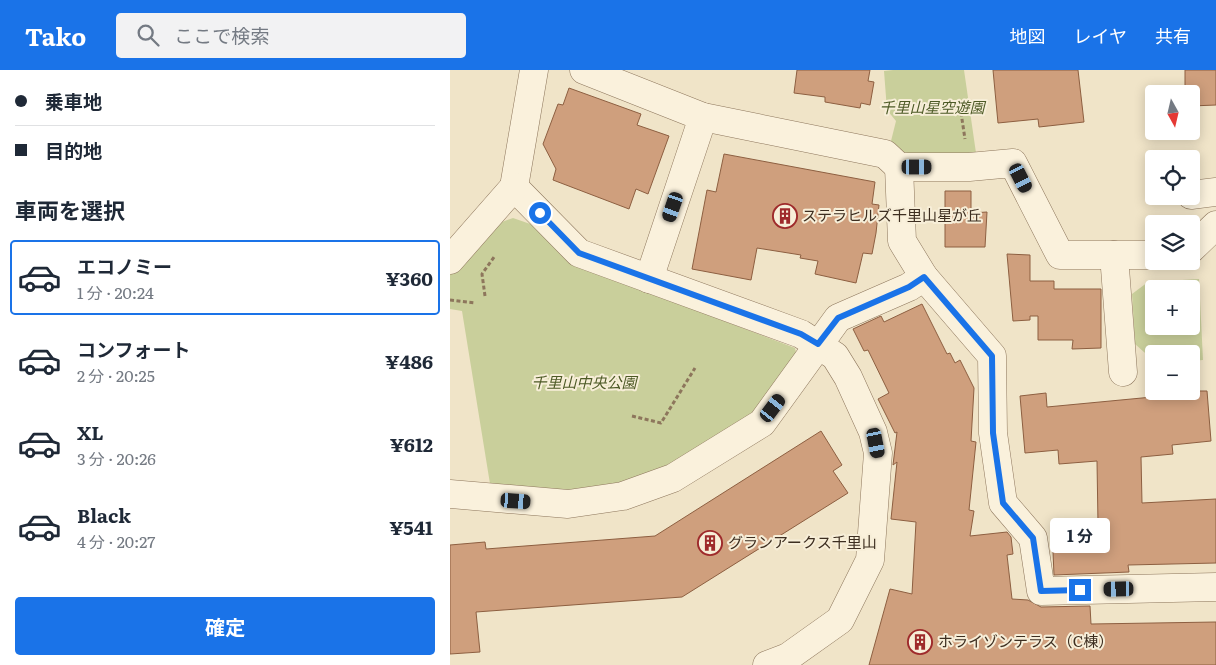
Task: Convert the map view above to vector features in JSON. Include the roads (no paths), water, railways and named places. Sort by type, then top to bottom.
[{"type":"street","points":[[450,260],[514,187],[534,70]]},
{"type":"street","points":[[584,70],[703,117],[885,154],[900,167],[969,167],[1013,163],[1060,255],[1145,255]]},
{"type":"street","points":[[649,279],[703,117]]},
{"type":"street","points":[[900,167],[902,241],[924,277],[992,356],[993,433],[1003,503],[1033,538],[1041,591],[1216,587]]},
{"type":"street","points":[[514,187],[579,253],[801,334],[835,356],[848,377],[873,432],[878,453],[870,560],[840,620],[788,657],[767,665]]},
{"type":"street","points":[[1200,194],[1216,192]]},
{"type":"street","points":[[1200,240],[1216,225]]},
{"type":"street","points":[[1114,255],[1123,372]]},
{"type":"street","points":[[450,494],[568,504],[623,496],[673,478],[762,422],[806,365],[818,344],[838,318],[909,287],[924,277]]},
{"type":"place","name":"ステラヒルズ千里山星が丘","points":[[785,216]]},
{"type":"place","name":"グランアークス千里山","points":[[710,543]]},
{"type":"place","name":"ホライゾンテラス（C棟）","points":[[920,642]]},
{"type":"park label","name":"千里山星空遊園","points":[[932,108]]},
{"type":"park label","name":"千里山中央公園","points":[[584,383]]}]
